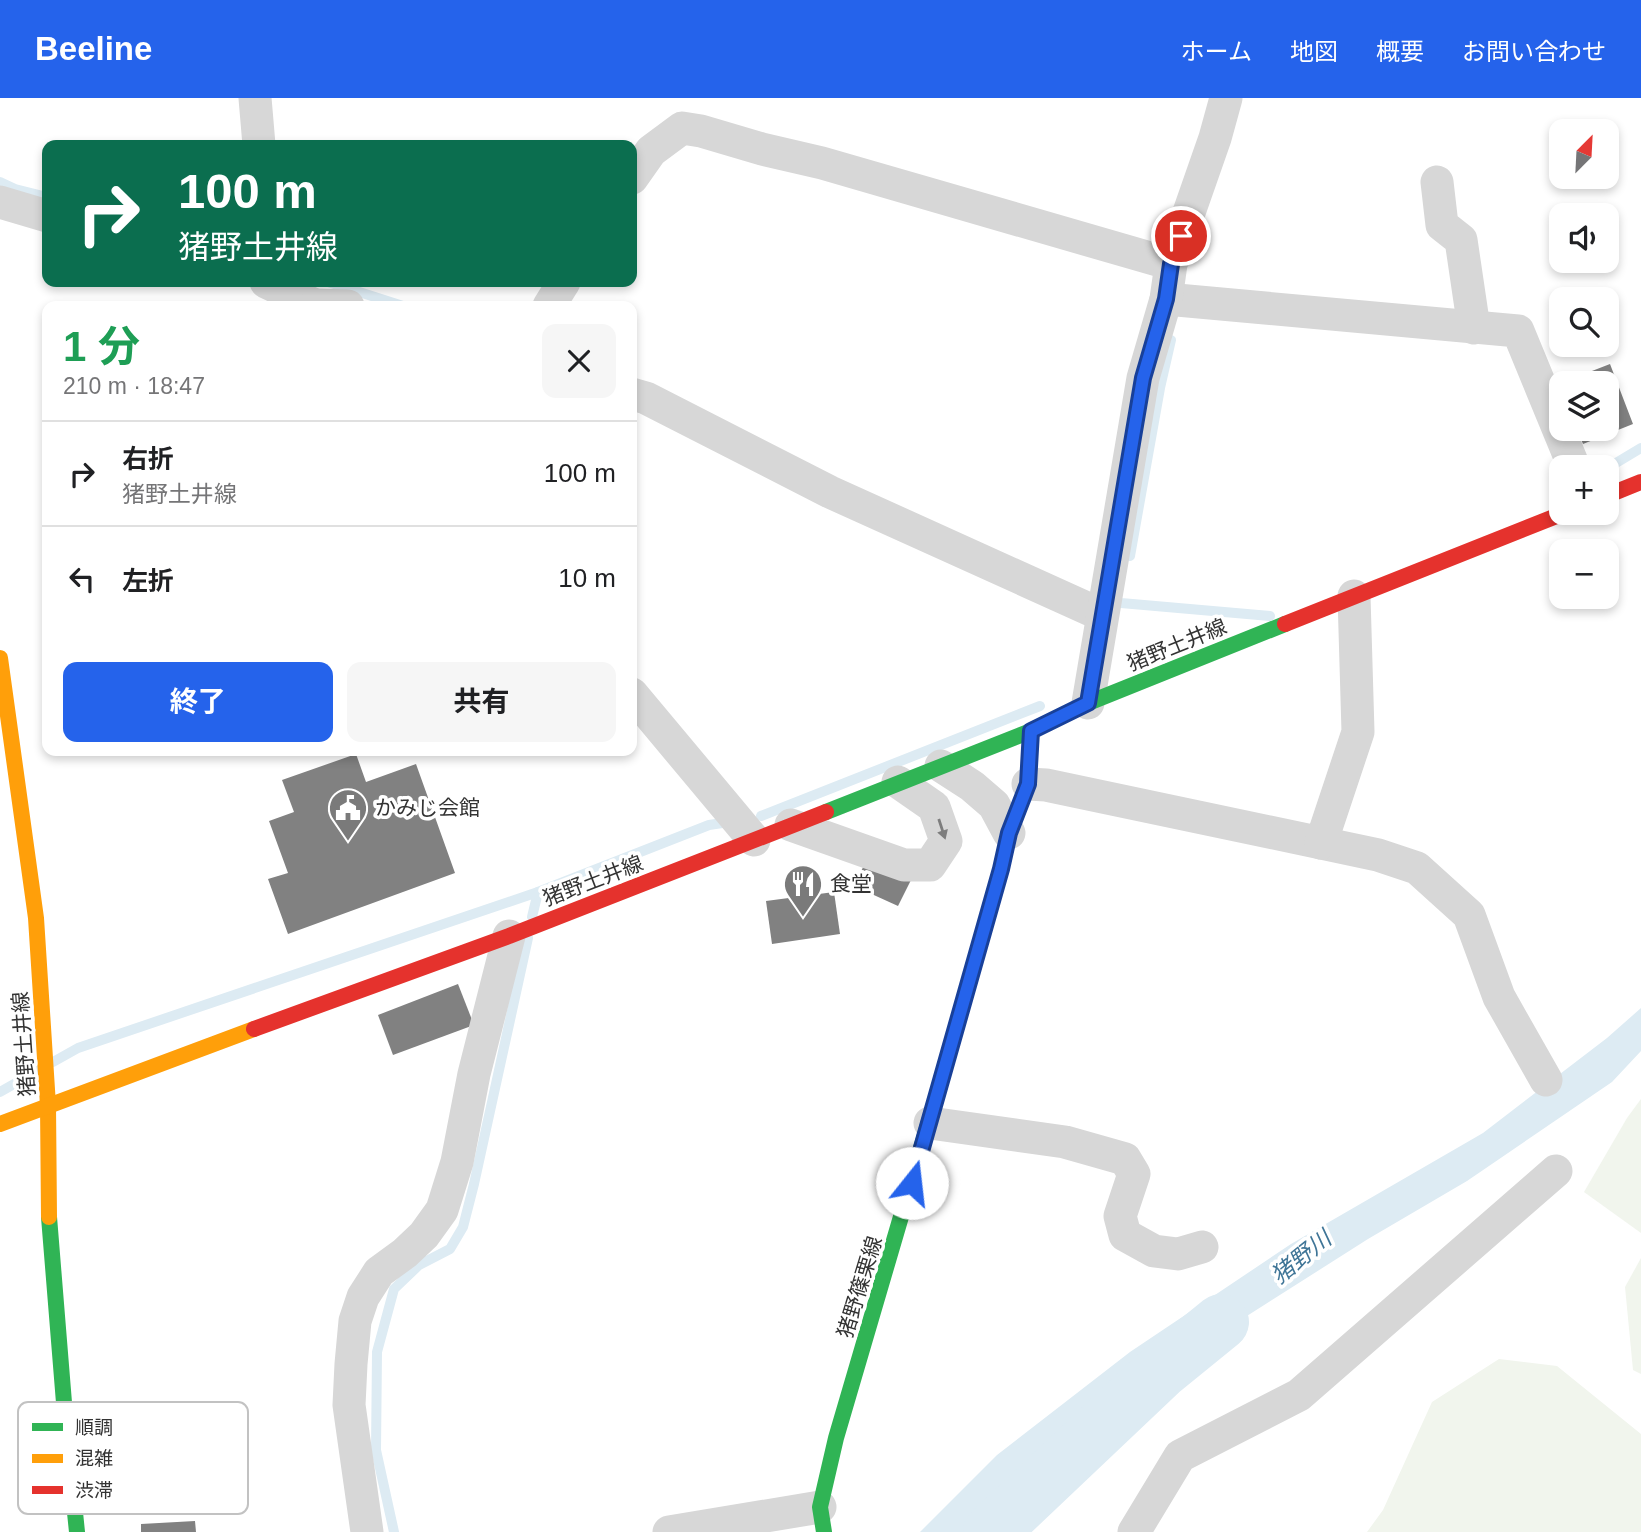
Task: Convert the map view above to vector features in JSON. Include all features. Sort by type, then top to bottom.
[{"type":"main road","points":[[1619,491],[1641,482]]},
{"type":"main road","name":"猪野土井線","points":[[0,658],[36,918],[48,1105],[509,936],[1031,731],[1088,703],[1549,519]]},
{"type":"main road","name":"猪野篠栗線","points":[[822,1519],[836,1438],[930,1123],[1009,833],[1028,784],[1031,731]]},
{"type":"main road","points":[[0,1124],[48,1105],[49,1220],[64,1402]]},
{"type":"main road","points":[[75,1514],[77,1532]]},
{"type":"street","points":[[255,98],[259,140]]},
{"type":"street","points":[[1088,703],[1143,378],[1166,299],[1171,264],[1215,138],[1226,98]]},
{"type":"street","points":[[637,171],[651,151],[682,128],[701,131],[822,163],[1171,264]]},
{"type":"street","points":[[1437,182],[1442,225],[1461,240],[1474,328]]},
{"type":"street","points":[[0,202],[42,215]]},
{"type":"street","points":[[278,287],[306,301]]},
{"type":"street","points":[[1166,299],[1518,331],[1569,455]]},
{"type":"street","points":[[637,395],[830,492],[1102,615]]},
{"type":"street","points":[[1321,843],[1358,732],[1354,596]]},
{"type":"street","points":[[637,700],[754,840]]},
{"type":"street","points":[[941,766],[972,786],[994,805],[1009,833]]},
{"type":"street","points":[[791,825],[904,865],[930,865],[946,841],[934,807],[898,782]]},
{"type":"street","points":[[1028,784],[1046,785],[1378,855],[1417,868],[1469,915],[1499,997],[1546,1080]]},
{"type":"street","points":[[367,1532],[349,1405],[355,1321],[363,1297],[379,1272],[424,1235],[442,1210],[457,1162],[474,1074],[509,936]]},
{"type":"street","points":[[930,1123],[1065,1142],[1125,1159],[1134,1174],[1120,1216],[1125,1236],[1154,1251],[1178,1254],[1202,1247]]},
{"type":"street","points":[[1134,1532],[1180,1456],[1299,1395],[1556,1171]]},
{"type":"street","points":[[669,1532],[822,1519]]},
{"type":"shaded area","points":[[1641,1099],[1641,1233],[1584,1192]]},
{"type":"shaded area","points":[[1641,1258],[1641,1374],[1633,1370],[1625,1287]]},
{"type":"shaded area","points":[[1499,1359],[1557,1366],[1641,1434],[1641,1532],[1367,1532],[1383,1510],[1432,1402]]},
{"type":"water","points":[[1641,1008],[1641,1051],[1612,1082],[1467,1181],[1368,1239],[1162,1370],[991,1532],[920,1532],[997,1455],[1130,1352],[1291,1244],[1483,1133],[1607,1038]]},
{"type":"building","points":[[1610,364],[1613,371],[1592,371]]},
{"type":"building","points":[[1619,387],[1633,424],[1619,430]]},
{"type":"building","points":[[350,756],[357,756],[366,782],[416,764],[455,873],[288,934],[268,879],[288,873],[269,821],[294,812],[282,780]]},
{"type":"building","points":[[866,861],[911,880],[898,906],[854,886]]},
{"type":"building","name":"食堂","points":[[834,892],[840,934],[772,944],[766,901]]},
{"type":"building","points":[[458,984],[474,1025],[393,1055],[378,1015]]},
{"type":"building","points":[[195,1521],[196,1532],[141,1532],[141,1524]]},
{"type":"waterway","points":[[0,182],[42,196]]},
{"type":"waterway","points":[[344,287],[387,301]]},
{"type":"waterway","points":[[1130,556],[1171,340]]},
{"type":"waterway","points":[[1619,461],[1641,448]]},
{"type":"waterway","points":[[1111,601],[1270,616]]},
{"type":"waterway","points":[[761,816],[1040,706]]},
{"type":"waterway","points":[[532,917],[538,892],[709,825],[729,822]]},
{"type":"waterway","points":[[53,1062],[78,1048],[538,892]]},
{"type":"waterway","points":[[394,1532],[376,1450],[377,1352],[394,1289],[419,1265],[450,1249],[463,1227],[528,938]]},
{"type":"waterway","points":[[0,1092],[37,1071]]},
{"type":"waterway","name":"猪野川","points":[[991,1532],[1162,1370],[1221,1322]]},
{"type":"traffic: fast","points":[[826,812],[1031,731],[1088,703],[1285,624]]},
{"type":"traffic: fast","points":[[824,1532],[820,1507],[836,1438],[947,1060]]},
{"type":"traffic: fast","points":[[49,1217],[64,1402]]},
{"type":"traffic: fast","points":[[75,1514],[77,1532]]},
{"type":"traffic: slow","points":[[0,658],[36,918],[48,1105],[49,1217]]},
{"type":"traffic: slow","points":[[0,1124],[254,1029]]},
{"type":"traffic: jam","points":[[1619,491],[1641,482]]},
{"type":"traffic: jam","points":[[1285,624],[1549,519]]},
{"type":"traffic: jam","points":[[947,1060],[1009,833],[1028,784],[1031,731]]},
{"type":"traffic: jam","points":[[254,1029],[509,936],[826,812]]},
{"type":"place","name":"かみじ会館","points":[[348,842]]},
{"type":"place","name":"食堂","points":[[803,918]]},
{"type":"route","points":[[912,1183],[1009,833],[1028,784],[1031,731],[1088,703],[1143,378],[1166,299],[1171,264],[1181,236]]}]
